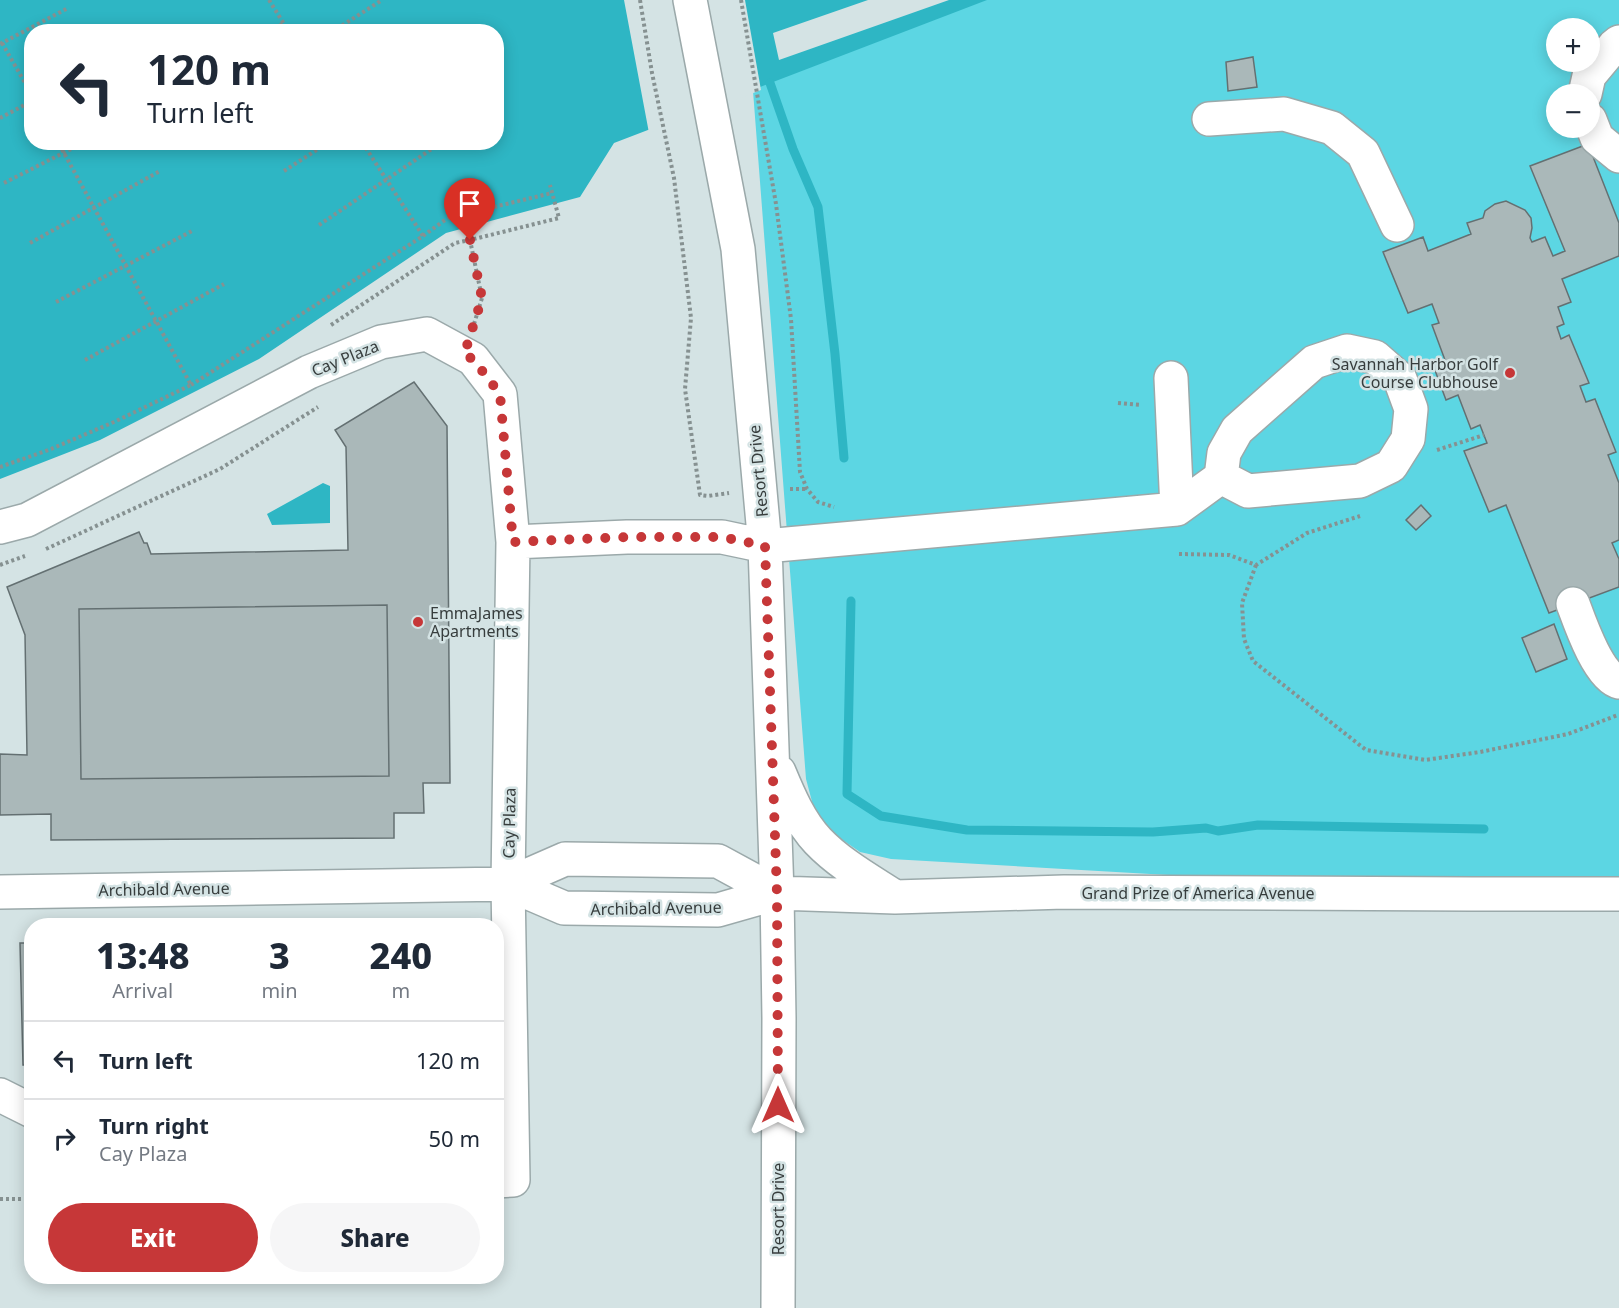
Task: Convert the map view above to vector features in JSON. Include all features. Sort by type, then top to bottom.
[{"type":"street","name":"Resort Drive","points":[[690,0],[738,249],[765,546],[777,894],[778,1308]]},
{"type":"street","points":[[1587,84],[1589,76],[1619,42]]},
{"type":"street","points":[[1209,119],[1284,114],[1332,128],[1363,153],[1397,225]]},
{"type":"street","points":[[1597,138],[1619,156]]},
{"type":"street","name":"Cay Plaza","points":[[0,527],[27,520],[309,372],[381,342],[427,334],[473,359],[500,394],[513,542],[508,884],[513,1180],[504,1181]]},
{"type":"street","points":[[513,542],[627,537],[722,537],[765,546],[1177,509],[1221,477],[1224,453],[1237,430],[1314,362],[1347,351],[1375,357],[1400,379],[1411,409],[1408,439],[1391,466],[1360,481],[1248,491],[1221,477]]},
{"type":"street","points":[[1171,378],[1177,509]]},
{"type":"street","points":[[1573,604],[1596,659],[1614,681],[1619,682]]},
{"type":"street","points":[[773,759],[792,805],[818,841],[849,867],[895,897]]},
{"type":"street","name":"Archibald Avenue","points":[[0,892],[508,884],[566,859],[718,861],[777,894]]},
{"type":"street","name":"Archibald Avenue","points":[[508,884],[564,908],[718,910],[777,894]]},
{"type":"street","name":"Grand Prize of America Avenue","points":[[777,894],[895,897],[1064,892],[1619,894]]},
{"type":"street","points":[[0,1095],[24,1107]]},
{"type":"path","points":[[268,0],[284,23]]},
{"type":"path","points":[[344,24],[382,0]]},
{"type":"path","points":[[640,0],[677,202],[691,318],[685,389],[700,495]]},
{"type":"path","points":[[741,0],[776,204],[791,319],[800,472],[807,489],[818,502],[836,508]]},
{"type":"path","points":[[38,24],[68,8]]},
{"type":"path","points":[[24,32],[1,44],[24,82]]},
{"type":"path","points":[[0,118],[24,105]]},
{"type":"path","points":[[62,150],[191,385]]},
{"type":"path","points":[[4,183],[71,150]]},
{"type":"path","points":[[284,171],[317,150]]},
{"type":"path","points":[[367,150],[423,236]]},
{"type":"path","points":[[319,225],[430,150]]},
{"type":"path","points":[[30,243],[160,171]]},
{"type":"path","points":[[464,355],[482,298],[470,240],[559,218],[550,185]]},
{"type":"path","points":[[0,467],[51,449],[114,422],[191,385],[448,218],[552,193]]},
{"type":"path","points":[[56,302],[192,231]]},
{"type":"path","points":[[85,360],[224,284]]},
{"type":"path","points":[[38,552],[220,469],[325,402]]},
{"type":"path","points":[[1118,403],[1143,405]]},
{"type":"path","points":[[697,502],[696,495],[708,496]]},
{"type":"path","points":[[0,565],[29,555]]},
{"type":"path","points":[[1256,565],[1242,603],[1244,639],[1253,661],[1366,750],[1425,760],[1480,752],[1568,734],[1619,714]]},
{"type":"path","points":[[0,1199],[24,1199]]},
{"type":"shaded area","points":[[0,0],[987,0],[614,143],[580,197],[446,233],[259,359],[100,440],[0,479]]},
{"type":"shaded area","points":[[746,0],[1619,0],[1619,901],[891,859],[860,852],[834,834],[814,809],[806,779]]},
{"type":"shaded area","points":[[323,483],[330,486],[330,523],[272,525],[267,514]]},
{"type":"pier","points":[[624,0],[745,0],[761,90],[649,133]]},
{"type":"pier","points":[[868,0],[949,0],[779,60],[773,33]]},
{"type":"building","points":[[1253,57],[1257,87],[1228,91],[1226,62]]},
{"type":"building","name":"Savannah Harbor Golf Course Clubhouse","points":[[1588,144],[1619,223],[1619,256],[1562,279],[1571,302],[1558,307],[1564,324],[1557,327],[1561,339],[1569,335],[1589,383],[1580,386],[1586,402],[1595,399],[1616,452],[1608,455],[1619,483],[1619,540],[1612,543],[1619,559],[1619,587],[1549,613],[1506,505],[1489,512],[1464,451],[1487,443],[1480,425],[1471,429],[1458,395],[1446,400],[1433,365],[1445,360],[1432,325],[1439,323],[1432,304],[1408,313],[1383,252],[1423,237],[1428,251],[1471,234],[1467,223],[1483,218],[1485,211],[1495,204],[1506,201],[1525,210],[1531,218],[1530,238],[1532,242],[1545,237],[1553,256],[1565,251],[1530,166]]},
{"type":"building","name":"EmmaJames Apartments","points":[[414,382],[447,426],[450,783],[423,783],[424,813],[394,813],[394,838],[51,840],[51,814],[0,815],[0,754],[27,755],[25,635],[7,587],[139,532],[151,554],[348,550],[346,447],[335,430]],"holes":[[[387,605],[389,776],[81,779],[79,609]]]},
{"type":"building","points":[[1421,505],[1431,516],[1416,530],[1406,520]]},
{"type":"building","points":[[387,605],[389,776],[81,779],[79,609]]},
{"type":"building","points":[[1554,624],[1567,659],[1536,672],[1522,638]]},
{"type":"building","points":[[20,943],[24,943],[23,1065]]},
{"type":"waterway","points":[[770,83],[793,149],[818,207],[844,458]]},
{"type":"waterway","points":[[851,601],[847,794],[881,816],[967,830],[1153,832],[1206,828],[1218,831],[1258,825],[1484,829]]},
{"type":"place","name":"Savannah Harbor Golf Course Clubhouse","points":[[1510,373]]},
{"type":"place","name":"EmmaJames Apartments","points":[[418,622]]},
{"type":"route","points":[[470,240],[482,298],[464,355],[473,359],[500,394],[513,542],[627,537],[722,537],[765,546],[777,894],[778,1105]]}]
